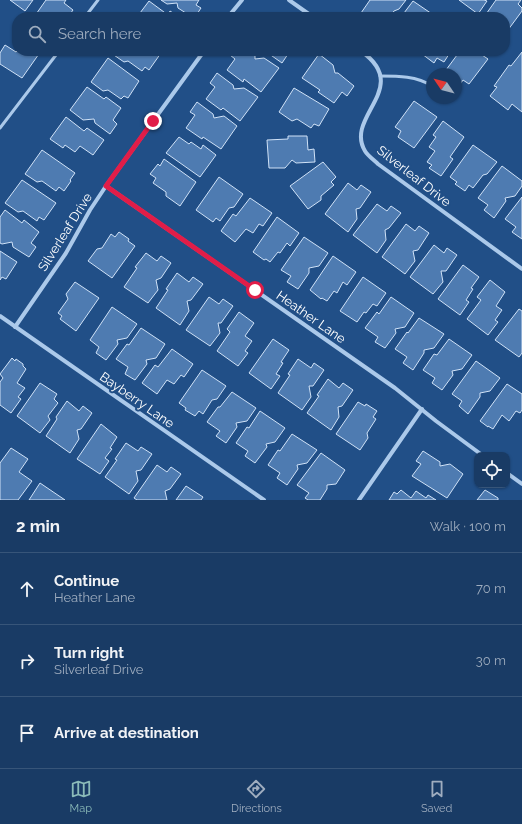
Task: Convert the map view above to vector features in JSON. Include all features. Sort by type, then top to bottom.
[{"type":"street","points":[[232,12],[242,0]]},
{"type":"street","points":[[289,0],[306,12]]},
{"type":"street","name":"Silverleaf Drive","points":[[15,327],[66,253],[90,210],[106,186],[200,56]]},
{"type":"street","points":[[367,56],[374,62],[380,76]]},
{"type":"street","name":"Silverleaf Drive","points":[[380,76],[380,91],[364,122],[361,132],[365,151],[378,164],[522,269]]},
{"type":"street","name":"Heather Lane","points":[[106,186],[395,388],[478,452]]},
{"type":"street","name":"Bayberry Lane","points":[[0,316],[264,500]]},
{"type":"street","points":[[359,500],[422,409]]},
{"type":"street","points":[[510,475],[522,484]]},
{"type":"lane","points":[[89,12],[98,0]]},
{"type":"lane","points":[[0,128],[55,56]]},
{"type":"lane","points":[[380,76],[398,76],[426,82]]},
{"type":"building","points":[[10,0],[33,0],[25,11]]},
{"type":"building","points":[[46,0],[66,0],[64,3],[73,10],[72,12],[38,12]]},
{"type":"building","points":[[161,0],[199,0],[196,5],[201,8],[198,12],[184,12],[178,8],[177,3],[167,4]]},
{"type":"building","points":[[370,0],[406,0],[399,9],[393,12],[362,12]]},
{"type":"building","points":[[459,0],[487,1],[479,12],[475,12]]},
{"type":"building","points":[[496,0],[521,0],[518,4],[522,8],[522,11],[510,27],[510,12],[488,12]]},
{"type":"building","points":[[149,1],[164,12],[141,12]]},
{"type":"building","points":[[413,1],[429,12],[405,12]]},
{"type":"building","points":[[5,45],[12,49],[12,56],[37,56],[22,78],[0,64],[0,53]]},
{"type":"building","points":[[522,52],[522,112],[512,104],[508,110],[490,96],[497,87],[494,86],[509,65],[511,66]]},
{"type":"building","points":[[115,56],[159,56],[149,70],[145,67],[142,71],[128,61],[124,62]]},
{"type":"building","points":[[231,56],[255,56],[255,59],[264,58],[279,68],[261,92],[244,79],[243,82],[227,70],[235,59]]},
{"type":"building","points":[[272,56],[287,56],[282,63]]},
{"type":"building","points":[[318,56],[322,56],[333,65],[335,73],[338,73],[354,86],[347,96],[342,92],[334,103],[318,92],[320,90],[302,78]]},
{"type":"building","points":[[425,56],[448,56],[444,62],[437,58],[434,63]]},
{"type":"building","points":[[456,56],[484,56],[488,59],[469,84],[463,80],[462,82],[462,68],[447,68]]},
{"type":"building","points":[[108,58],[139,81],[128,98],[124,96],[121,99],[108,90],[103,91],[91,82]]},
{"type":"building","points":[[217,73],[233,85],[234,89],[244,88],[258,97],[240,121],[223,108],[221,110],[206,99],[215,87],[210,83]]},
{"type":"building","points":[[87,87],[104,99],[106,97],[121,108],[113,120],[117,124],[110,134],[95,123],[94,119],[83,120],[70,110]]},
{"type":"building","points":[[294,88],[329,109],[319,126],[314,124],[311,128],[297,119],[292,121],[279,112]]},
{"type":"building","points":[[414,101],[437,117],[414,148],[398,137],[401,131],[395,127]]},
{"type":"building","points":[[197,102],[213,114],[214,118],[224,116],[237,126],[221,149],[203,137],[202,139],[186,128],[195,115],[190,112]]},
{"type":"building","points":[[66,117],[84,131],[87,128],[104,140],[93,155],[80,146],[75,152],[65,145],[63,148],[50,139]]},
{"type":"building","points":[[443,121],[464,137],[450,157],[453,159],[441,176],[429,168],[432,165],[427,162],[435,151],[429,147],[436,137],[433,135]]},
{"type":"building","points":[[288,136],[307,136],[308,150],[314,149],[315,162],[296,163],[292,160],[285,168],[269,168],[267,140],[288,139]]},
{"type":"building","points":[[179,137],[189,144],[191,142],[201,149],[203,145],[216,155],[200,177],[166,153]]},
{"type":"building","points":[[473,145],[497,162],[487,174],[483,175],[473,188],[469,185],[465,191],[455,184],[457,182],[450,177]]},
{"type":"building","points":[[42,150],[75,173],[64,191],[59,187],[56,191],[42,181],[37,182],[25,174]]},
{"type":"building","points":[[164,159],[196,182],[180,206],[166,196],[166,192],[153,183],[156,178],[150,174],[158,164],[160,166]]},
{"type":"building","points":[[323,162],[336,177],[331,182],[334,185],[321,196],[321,200],[308,209],[290,186]]},
{"type":"building","points":[[502,166],[522,181],[522,186],[515,196],[505,198],[506,201],[494,218],[484,210],[488,205],[478,198]]},
{"type":"building","points":[[219,177],[243,194],[234,207],[229,208],[220,221],[216,218],[213,222],[196,210]]},
{"type":"building","points":[[22,180],[56,203],[44,220],[39,217],[37,221],[23,211],[18,212],[5,203]]},
{"type":"building","points":[[348,183],[357,190],[361,185],[371,192],[360,208],[356,209],[357,219],[348,232],[325,214]]},
{"type":"building","points":[[522,197],[522,239],[512,232],[516,227],[505,219]]},
{"type":"building","points":[[250,198],[272,213],[263,226],[259,224],[253,233],[246,229],[235,242],[221,231],[233,214],[236,216]]},
{"type":"building","points":[[377,204],[387,211],[391,206],[401,213],[389,228],[385,230],[386,240],[377,253],[353,235]]},
{"type":"building","points":[[5,210],[22,223],[24,220],[39,232],[31,243],[36,247],[29,257],[13,247],[12,242],[0,243],[0,217]]},
{"type":"building","points":[[277,217],[299,233],[290,246],[287,243],[280,253],[278,252],[270,262],[266,259],[264,260],[253,252]]},
{"type":"building","points":[[406,224],[415,231],[419,226],[429,233],[418,250],[413,251],[415,261],[405,274],[382,257]]},
{"type":"building","points":[[119,232],[129,239],[128,241],[135,246],[112,278],[88,261],[97,249],[102,248],[111,234],[115,237]]},
{"type":"building","points":[[304,237],[328,253],[319,266],[309,268],[309,273],[298,289],[287,282],[291,276],[281,270]]},
{"type":"building","points":[[434,245],[444,253],[447,248],[457,255],[446,271],[441,271],[443,282],[433,294],[410,277]]},
{"type":"building","points":[[0,251],[17,262],[6,279],[2,277],[0,280]]},
{"type":"building","points":[[146,253],[157,261],[161,256],[171,263],[161,278],[156,280],[158,290],[148,303],[124,287],[137,268],[135,267]]},
{"type":"building","points":[[333,256],[356,272],[347,285],[343,282],[337,293],[334,291],[327,301],[322,298],[321,299],[310,290]]},
{"type":"building","points":[[463,265],[479,277],[471,288],[473,289],[466,300],[469,302],[460,315],[438,299]]},
{"type":"building","points":[[177,273],[189,282],[193,277],[203,284],[191,300],[187,301],[189,311],[180,325],[156,308],[168,290],[166,289]]},
{"type":"building","points":[[363,277],[386,293],[377,306],[373,304],[366,313],[364,312],[357,322],[340,311]]},
{"type":"building","points":[[490,280],[505,292],[496,306],[502,310],[495,320],[498,322],[488,335],[467,319],[481,300],[477,297]]},
{"type":"building","points":[[75,282],[99,298],[76,331],[60,319],[62,316],[58,313],[68,299],[66,294]]},
{"type":"building","points":[[209,297],[219,304],[223,299],[233,306],[221,323],[218,323],[220,333],[210,346],[186,330]]},
{"type":"building","points":[[391,297],[414,313],[405,327],[395,329],[396,333],[385,348],[375,342],[378,337],[365,328],[377,312],[379,314]]},
{"type":"building","points":[[112,307],[137,324],[127,338],[117,340],[118,344],[106,360],[96,353],[99,347],[90,340]]},
{"type":"building","points":[[519,309],[522,311],[522,353],[519,357],[495,340]]},
{"type":"building","points":[[239,312],[254,323],[245,336],[252,341],[245,351],[248,353],[238,366],[217,351],[230,332],[227,329]]},
{"type":"building","points":[[419,318],[444,334],[434,348],[424,350],[424,353],[413,370],[403,363],[407,357],[395,349]]},
{"type":"building","points":[[141,328],[165,344],[156,358],[146,360],[147,364],[135,380],[125,374],[128,367],[116,359],[127,344],[129,345]]},
{"type":"building","points":[[273,339],[289,350],[281,362],[283,363],[276,374],[280,376],[271,389],[249,373]]},
{"type":"building","points":[[449,339],[472,355],[462,369],[452,371],[453,375],[442,390],[432,383],[435,378],[423,370],[434,354],[437,355]]},
{"type":"building","points":[[172,349],[193,364],[184,377],[181,375],[174,384],[167,380],[157,394],[142,383],[155,365],[158,367]]},
{"type":"building","points":[[12,358],[23,364],[26,369],[17,383],[25,388],[18,397],[21,399],[11,413],[0,405],[0,382],[3,378],[0,374]]},
{"type":"building","points":[[298,359],[311,368],[314,363],[324,370],[313,386],[309,386],[311,397],[302,410],[278,393],[290,375],[288,374]]},
{"type":"building","points":[[476,361],[500,378],[490,391],[480,393],[480,397],[468,414],[459,406],[462,401],[452,394]]},
{"type":"building","points":[[202,370],[226,386],[217,399],[212,400],[203,414],[199,411],[195,416],[185,410],[186,408],[179,403]]},
{"type":"building","points":[[328,379],[339,388],[343,383],[353,390],[342,406],[338,407],[339,417],[331,430],[307,413],[319,396],[317,395]]},
{"type":"building","points":[[40,383],[57,394],[54,399],[58,403],[48,416],[50,420],[40,433],[17,416]]},
{"type":"building","points":[[507,384],[522,394],[522,410],[520,413],[516,411],[509,421],[502,415],[493,429],[480,421]]},
{"type":"building","points":[[232,392],[256,408],[247,421],[236,423],[237,427],[226,443],[216,436],[220,431],[207,422]]},
{"type":"building","points":[[67,401],[79,411],[83,406],[92,413],[81,429],[77,430],[79,439],[70,453],[46,436],[57,419],[56,417]]},
{"type":"building","points":[[358,402],[365,406],[366,404],[377,411],[373,417],[376,419],[367,433],[368,438],[360,450],[336,434]]},
{"type":"building","points":[[260,411],[285,428],[275,442],[266,444],[267,447],[255,463],[245,456],[248,451],[236,443],[247,427],[249,428]]},
{"type":"building","points":[[101,424],[117,437],[110,448],[112,449],[105,458],[109,461],[100,474],[77,459]]},
{"type":"building","points":[[292,434],[317,450],[307,463],[297,465],[298,469],[287,485],[277,478],[280,473],[268,465],[278,450],[280,451]]},
{"type":"building","points":[[126,443],[138,451],[141,447],[152,454],[141,470],[136,471],[138,481],[129,494],[105,477],[117,460],[115,459]]},
{"type":"building","points":[[11,448],[28,459],[19,472],[32,481],[18,500],[0,500],[0,463]]},
{"type":"building","points":[[423,451],[440,462],[440,466],[450,464],[463,474],[447,498],[412,476],[421,464],[416,461]]},
{"type":"building","points":[[321,453],[345,470],[336,484],[327,485],[327,489],[320,500],[308,500],[305,498],[309,493],[297,485]]},
{"type":"building","points":[[157,465],[167,472],[171,467],[181,474],[170,489],[165,491],[167,500],[137,500],[134,498]]},
{"type":"building","points":[[40,483],[65,500],[29,500]]},
{"type":"building","points":[[186,486],[203,497],[201,500],[176,500]]},
{"type":"building","points":[[401,490],[411,498],[416,491],[426,498],[428,495],[436,500],[389,500],[394,492],[397,494]]},
{"type":"building","points":[[485,490],[498,498],[498,500],[477,500]]},
{"type":"route","points":[[153,121],[106,186],[255,290]]}]
